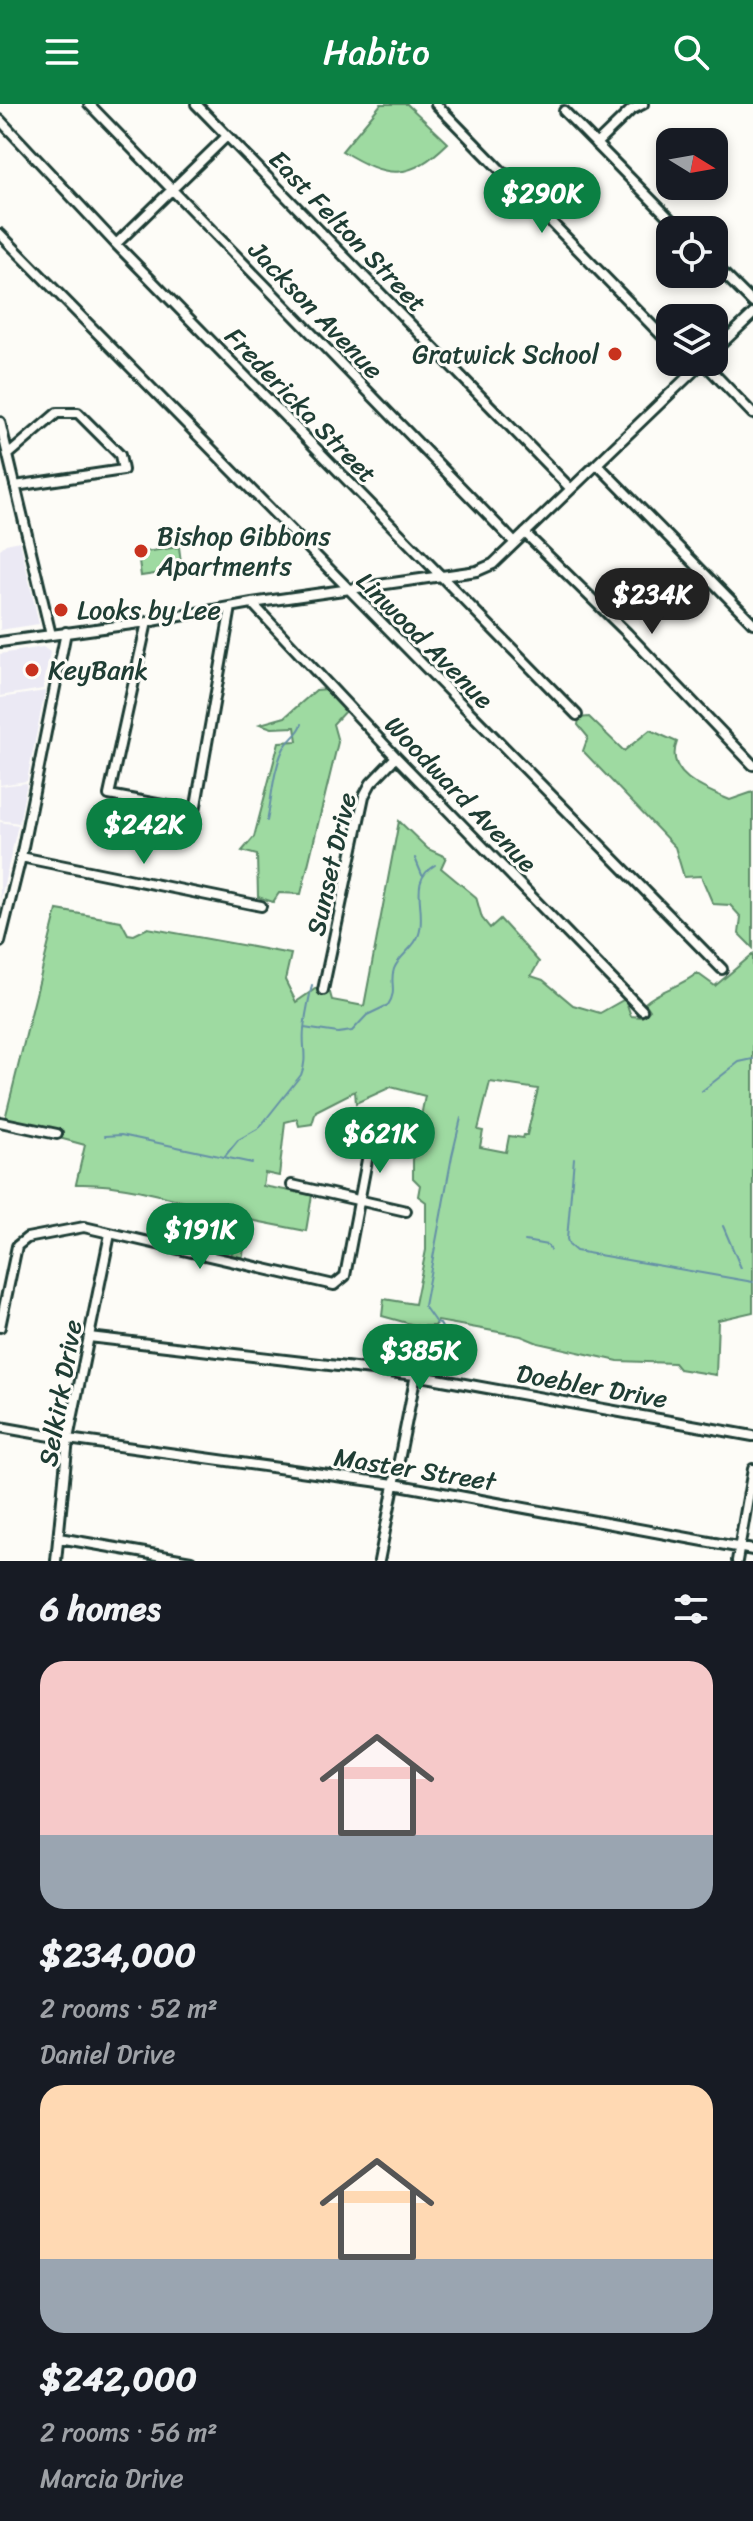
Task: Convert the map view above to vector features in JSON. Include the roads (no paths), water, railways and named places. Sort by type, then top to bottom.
[{"type":"street","name":"Jackson Avenue","points":[[89,104],[515,543]]},
{"type":"street","name":"East Felton Street","points":[[196,104],[571,489]]},
{"type":"street","points":[[436,104],[656,330]]},
{"type":"street","points":[[596,144],[631,110],[643,104]]},
{"type":"street","points":[[564,111],[667,216]]},
{"type":"street","name":"Fredericka Street","points":[[0,120],[116,244],[577,715]]},
{"type":"street","points":[[116,244],[227,136]]},
{"type":"street","name":"Linwood Avenue","points":[[0,234],[722,969]]},
{"type":"street","points":[[728,278],[753,303]]},
{"type":"street","points":[[728,338],[753,314]]},
{"type":"street","points":[[0,642],[147,622],[439,574],[477,571],[493,564],[689,376]]},
{"type":"street","points":[[716,376],[753,414]]},
{"type":"street","points":[[8,455],[57,413],[78,413],[120,455],[123,470],[15,486]]},
{"type":"street","points":[[0,422],[51,635]]},
{"type":"street","points":[[597,464],[753,623]]},
{"type":"street","points":[[525,533],[627,633],[753,765]]},
{"type":"street","name":"Woodward Avenue","points":[[252,603],[396,757],[642,1010]]},
{"type":"street","points":[[147,622],[109,795],[195,811],[231,607]]},
{"type":"street","points":[[0,942],[21,857],[66,632]]},
{"type":"street","name":"Sunset Drive","points":[[323,990],[364,796],[371,783],[396,757]]},
{"type":"street","points":[[21,857],[261,906]]},
{"type":"street","points":[[0,1122],[57,1134]]},
{"type":"street","points":[[0,1327],[17,1246],[27,1238],[84,1227],[334,1285],[345,1276],[370,1144]]},
{"type":"street","points":[[292,1185],[406,1211]]},
{"type":"street","name":"Selkirk Drive","points":[[56,1561],[68,1439],[110,1234]]},
{"type":"street","name":"Doebler Drive","points":[[89,1337],[415,1375],[753,1436]]},
{"type":"street","points":[[379,1561],[421,1349]]},
{"type":"street","name":"Master Street","points":[[0,1427],[394,1484],[753,1550]]},
{"type":"street","points":[[737,1561],[753,1469]]},
{"type":"street","points":[[59,1538],[191,1561]]},
{"type":"waterway","points":[[267,821],[280,758],[302,724]]},
{"type":"waterway","points":[[415,858],[422,875]]},
{"type":"waterway","points":[[304,1028],[338,1033],[352,1031],[367,1015],[388,1005],[394,969],[419,934],[422,879],[435,865]]},
{"type":"waterway","points":[[225,1156],[238,1140],[259,1128],[301,1075],[312,985]]},
{"type":"waterway","points":[[702,1091],[739,1062],[753,1059]]},
{"type":"waterway","points":[[449,1334],[424,1306],[461,1118]]},
{"type":"waterway","points":[[105,1136],[121,1135],[252,1163]]},
{"type":"waterway","points":[[574,1158],[567,1239],[576,1251],[753,1282]]},
{"type":"waterway","points":[[723,1226],[741,1268]]},
{"type":"waterway","points":[[525,1241],[547,1245],[551,1250]]},
{"type":"place","name":"Gratwick School","points":[[615,354]]},
{"type":"place","name":"Bishop Gibbons Apartments","points":[[141,551]]},
{"type":"place","name":"Looks by Lee","points":[[61,610]]},
{"type":"place","name":"KeyBank","points":[[32,670]]}]
